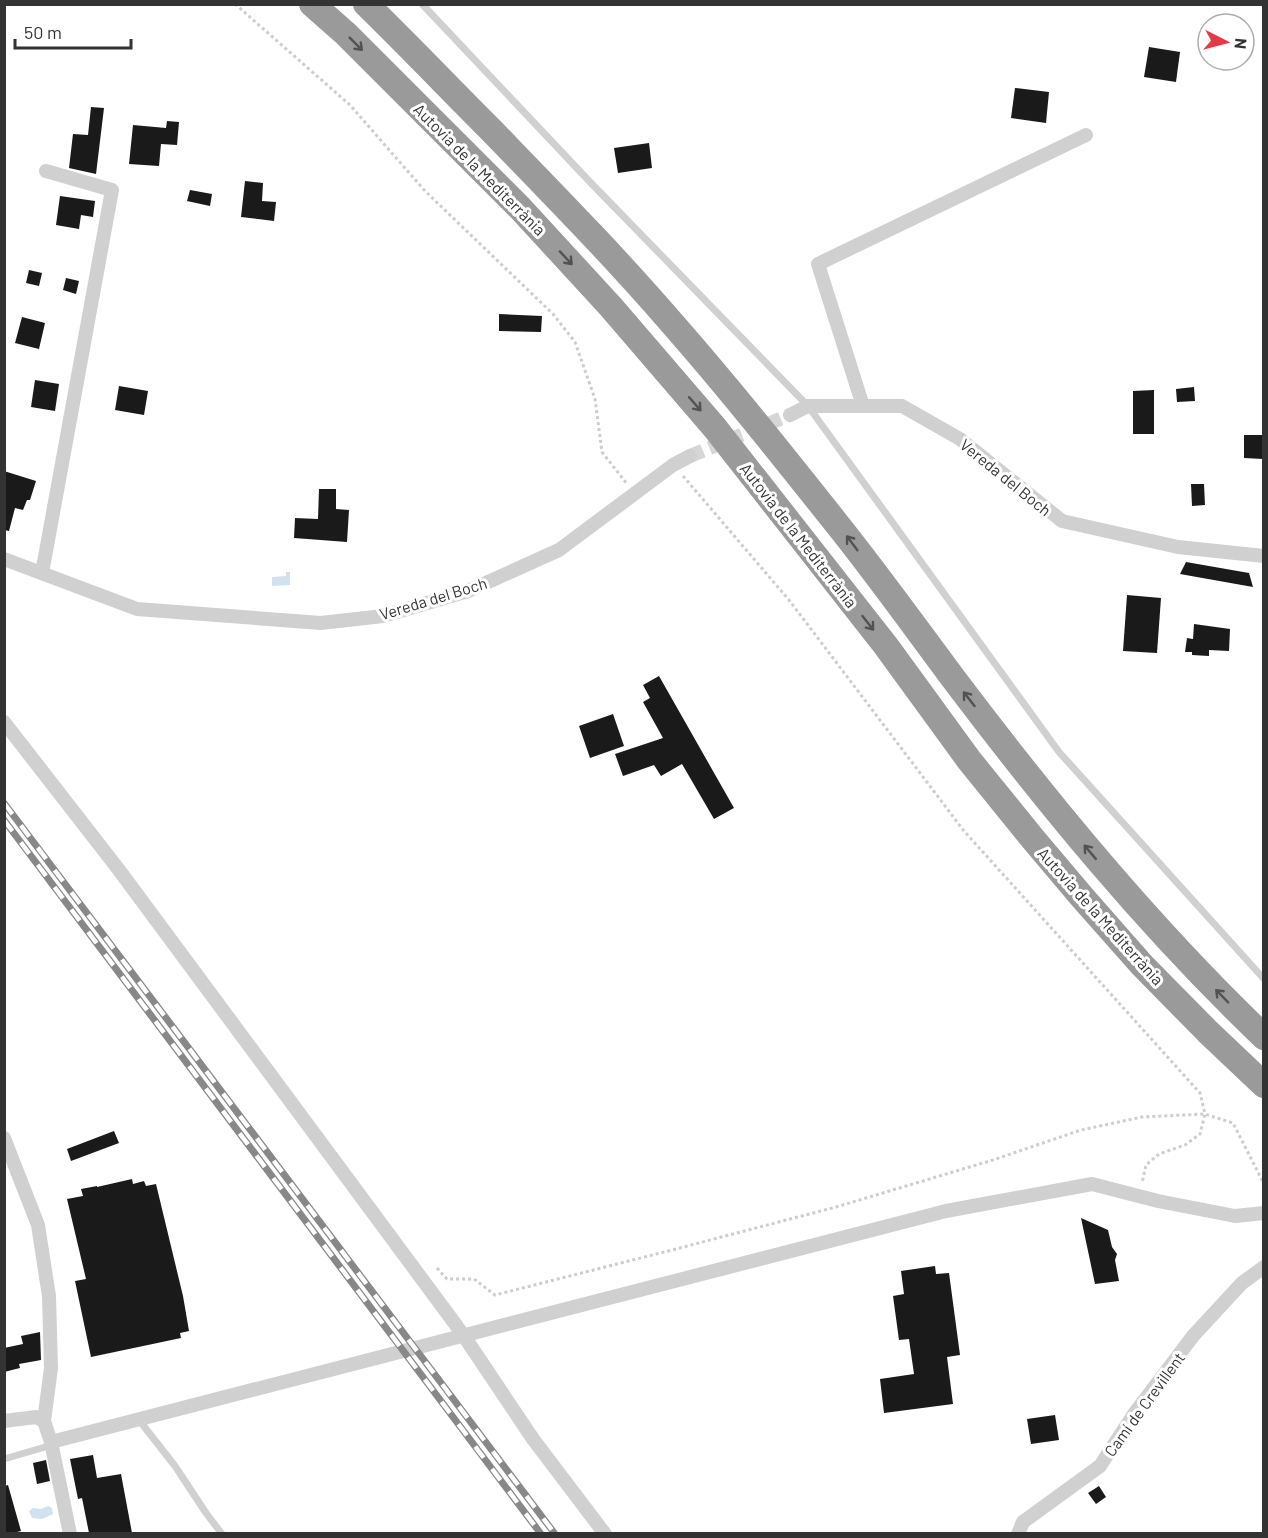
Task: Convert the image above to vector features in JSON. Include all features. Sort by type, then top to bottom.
[{"type":"highway","name":"Autovia de la Mediterrània","points":[[312,4],[346,34],[520,208],[611,307],[715,428],[879,637],[969,760],[1033,839],[1142,964],[1263,1085]]},
{"type":"highway","name":"Autovia de la Mediterrània","points":[[366,4],[576,217],[730,390],[841,528],[954,679],[1114,881],[1198,971],[1263,1036]]},
{"type":"street","points":[[863,406],[818,264],[1086,135]]},
{"type":"street","points":[[42,573],[112,190],[46,171]]},
{"type":"street","name":"Vereda del Boch","points":[[790,415],[808,406],[902,406],[960,439],[1062,521],[1179,548],[1263,556]]},
{"type":"street","name":"Vereda del Boch","points":[[4,559],[137,609],[321,623],[383,616],[468,591],[559,550],[674,465],[690,456]]},
{"type":"street","points":[[4,722],[119,870],[456,1325],[533,1439],[605,1533]]},
{"type":"street","points":[[4,1138],[38,1226],[50,1296],[51,1368],[44,1421],[70,1533]]},
{"type":"street","points":[[51,1444],[946,1211],[1092,1184],[1158,1201],[1235,1216],[1263,1213]]},
{"type":"street","name":"Camí de Crevillent","points":[[1018,1533],[1023,1522],[1100,1466],[1134,1414],[1193,1336],[1242,1283],[1263,1267]]},
{"type":"street","points":[[4,1420],[36,1417],[44,1421]]},
{"type":"lane","points":[[422,4],[590,182],[808,406],[1059,752],[1263,979]]},
{"type":"lane","points":[[139,1420],[222,1533]]},
{"type":"lane","points":[[4,1458],[51,1444]]},
{"type":"path","points":[[235,4],[350,105],[425,190],[553,314],[575,342],[595,399],[602,452],[635,493]]},
{"type":"path","points":[[674,465],[789,600],[964,831],[1200,1093],[1205,1114],[1200,1134],[1185,1145],[1159,1154],[1146,1165],[1141,1197]]},
{"type":"path","points":[[437,1268],[447,1280],[474,1279],[495,1295],[836,1206],[993,1160],[1081,1130],[1142,1117],[1205,1114],[1233,1123],[1263,1184]]},
{"type":"water","points":[[286,572],[290,572],[290,585],[272,586],[272,577],[286,576]]},
{"type":"water","points":[[48,1506],[52,1508],[53,1514],[42,1519],[32,1518],[29,1511],[33,1508],[41,1509]]},
{"type":"building","points":[[1149,47],[1180,52],[1176,82],[1144,77]]},
{"type":"building","points":[[1015,88],[1049,92],[1046,123],[1011,118]]},
{"type":"building","points":[[91,107],[104,108],[96,174],[69,168],[73,134],[88,135]]},
{"type":"building","points":[[167,121],[179,122],[177,145],[161,144],[159,166],[129,164],[133,125],[166,128]]},
{"type":"building","points":[[649,143],[652,168],[618,173],[614,148]]},
{"type":"building","points":[[245,181],[263,183],[262,201],[276,202],[274,221],[241,217]]},
{"type":"building","points":[[190,190],[212,194],[210,206],[187,201]]},
{"type":"building","points":[[60,196],[95,201],[93,217],[81,215],[79,229],[56,225]]},
{"type":"building","points":[[29,270],[42,273],[39,286],[26,283]]},
{"type":"building","points":[[66,278],[79,281],[76,294],[63,290]]},
{"type":"building","points":[[499,314],[542,316],[541,332],[499,331]]},
{"type":"building","points":[[22,317],[45,323],[39,349],[15,343]]},
{"type":"building","points":[[35,380],[59,384],[55,411],[31,407]]},
{"type":"building","points":[[119,386],[148,391],[144,415],[115,410]]},
{"type":"building","points":[[1194,387],[1195,401],[1177,402],[1176,389]]},
{"type":"building","points":[[1154,390],[1154,434],[1133,434],[1133,391]]},
{"type":"building","points":[[1244,435],[1263,435],[1263,459],[1244,458]]},
{"type":"building","points":[[4,471],[36,481],[30,500],[27,500],[23,510],[15,508],[9,531],[4,530]]},
{"type":"building","points":[[1191,484],[1204,484],[1205,505],[1192,506]]},
{"type":"building","points":[[319,489],[336,489],[336,509],[349,510],[347,542],[294,538],[295,518],[318,519]]},
{"type":"building","points":[[1186,562],[1249,573],[1253,587],[1180,574]]},
{"type":"building","points":[[1127,595],[1161,598],[1157,653],[1123,651]]},
{"type":"building","points":[[1194,624],[1230,629],[1229,651],[1209,650],[1209,656],[1192,655],[1192,652],[1185,652],[1187,638],[1193,639]]},
{"type":"building","points":[[659,676],[734,808],[714,819],[682,764],[661,776],[654,765],[623,776],[615,754],[663,738],[643,702],[650,698],[643,685]]},
{"type":"building","points":[[613,714],[624,746],[590,758],[579,726]]},
{"type":"building","points":[[114,1131],[119,1143],[71,1161],[67,1149]]},
{"type":"building","points":[[132,1179],[133,1184],[144,1181],[146,1186],[156,1184],[183,1296],[189,1331],[180,1333],[181,1338],[91,1357],[75,1281],[86,1279],[67,1199],[83,1196],[81,1189]]},
{"type":"building","points":[[1081,1218],[1108,1230],[1112,1247],[1117,1254],[1115,1260],[1119,1281],[1095,1284]]},
{"type":"building","points":[[935,1266],[936,1274],[949,1273],[960,1355],[947,1357],[953,1404],[884,1413],[880,1379],[914,1374],[909,1339],[899,1340],[893,1296],[904,1294],[901,1271]]},
{"type":"building","points":[[40,1332],[41,1360],[19,1364],[20,1368],[4,1372],[4,1348],[23,1344],[21,1336]]},
{"type":"building","points":[[1055,1415],[1059,1440],[1031,1444],[1027,1419]]},
{"type":"building","points":[[93,1455],[97,1478],[121,1474],[132,1533],[89,1533],[82,1498],[78,1499],[70,1459]]},
{"type":"building","points":[[46,1460],[50,1481],[37,1484],[33,1463]]},
{"type":"building","points":[[8,1485],[21,1531],[13,1533],[4,1533],[5,1486]]},
{"type":"building","points":[[1099,1486],[1106,1497],[1096,1504],[1088,1493]]},
{"type":"tunnel","points":[[690,456],[790,415]]},
{"type":"railway","points":[[4,803],[555,1534]]},
{"type":"railway","points":[[4,820],[541,1534]]}]
